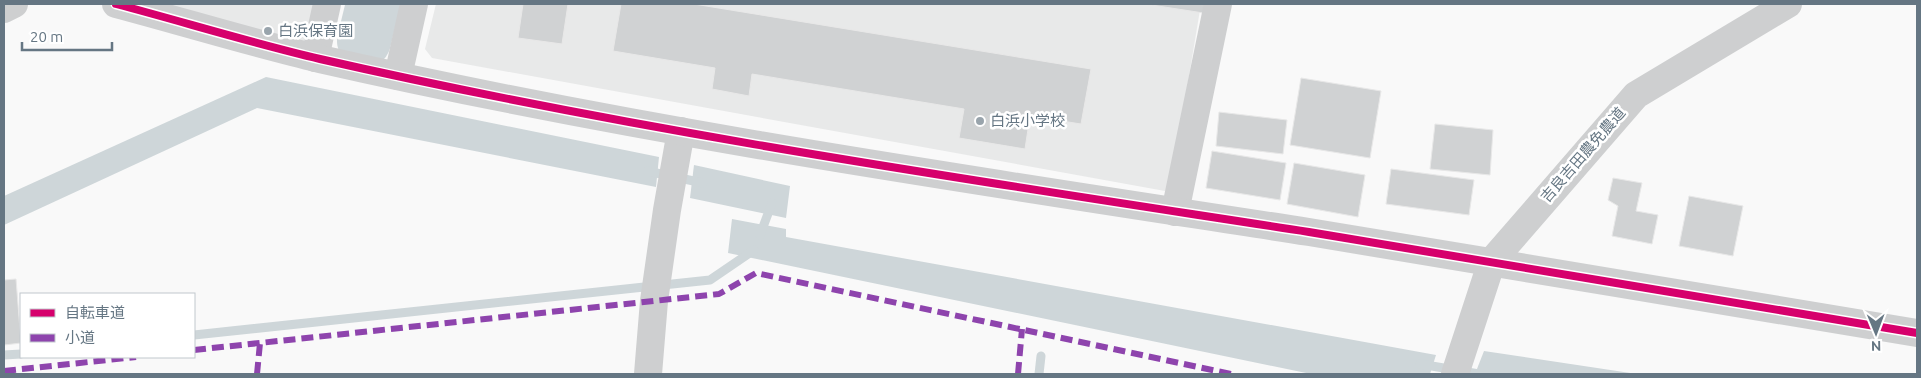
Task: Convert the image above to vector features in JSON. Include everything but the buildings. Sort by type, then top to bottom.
[{"type":"street","points":[[4,9],[14,4]]},
{"type":"street","points":[[116,4],[315,58],[681,131],[923,172],[1492,261],[1768,310],[1917,334]]},
{"type":"street","points":[[315,58],[327,4]]},
{"type":"street","points":[[398,76],[414,4]]},
{"type":"street","points":[[1175,212],[1218,4]]},
{"type":"street","name":"吉良吉田農免農道","points":[[1459,363],[1492,261],[1636,95],[1788,4]]},
{"type":"street","points":[[648,374],[655,298],[667,210],[678,159],[681,131]]},
{"type":"shaded area","name":"白浜保育園","points":[[116,4],[327,4],[315,58]]},
{"type":"shaded area","points":[[352,4],[382,4],[377,26],[349,17]]},
{"type":"shaded area","name":"白浜小学校","points":[[436,4],[1201,4],[1171,184],[1165,191],[432,58],[425,49]]},
{"type":"shaded area","points":[[266,77],[659,157],[656,187],[257,108],[4,225],[4,196]]},
{"type":"shaded area","points":[[694,165],[790,186],[786,218],[690,198]]},
{"type":"shaded area","points":[[732,219],[786,229],[786,237],[1436,355],[1430,374],[1311,374],[728,253]]},
{"type":"shaded area","points":[[1484,351],[1637,374],[1475,374]]},
{"type":"waterway","points":[[364,41],[373,4]]},
{"type":"waterway","points":[[647,171],[703,183]]},
{"type":"waterway","points":[[760,235],[772,203]]},
{"type":"waterway","points":[[195,335],[710,280],[754,250]]},
{"type":"waterway","points":[[4,355],[20,354]]},
{"type":"waterway","points":[[1039,374],[1041,356]]},
{"type":"waterway","points":[[1420,364],[1479,374]]},
{"type":"marked path","points":[[195,350],[719,294],[756,273],[1231,374]]},
{"type":"marked path","points":[[1018,374],[1022,329]]},
{"type":"marked path","points":[[257,374],[260,343]]},
{"type":"marked path","points":[[4,371],[127,358]]},
{"type":"cycle path","points":[[116,4],[320,59],[442,86],[689,133],[1385,244],[1917,333]]},
{"type":"place","name":"白浜保育園","points":[[268,31]]},
{"type":"place","name":"白浜小学校","points":[[980,121]]}]
